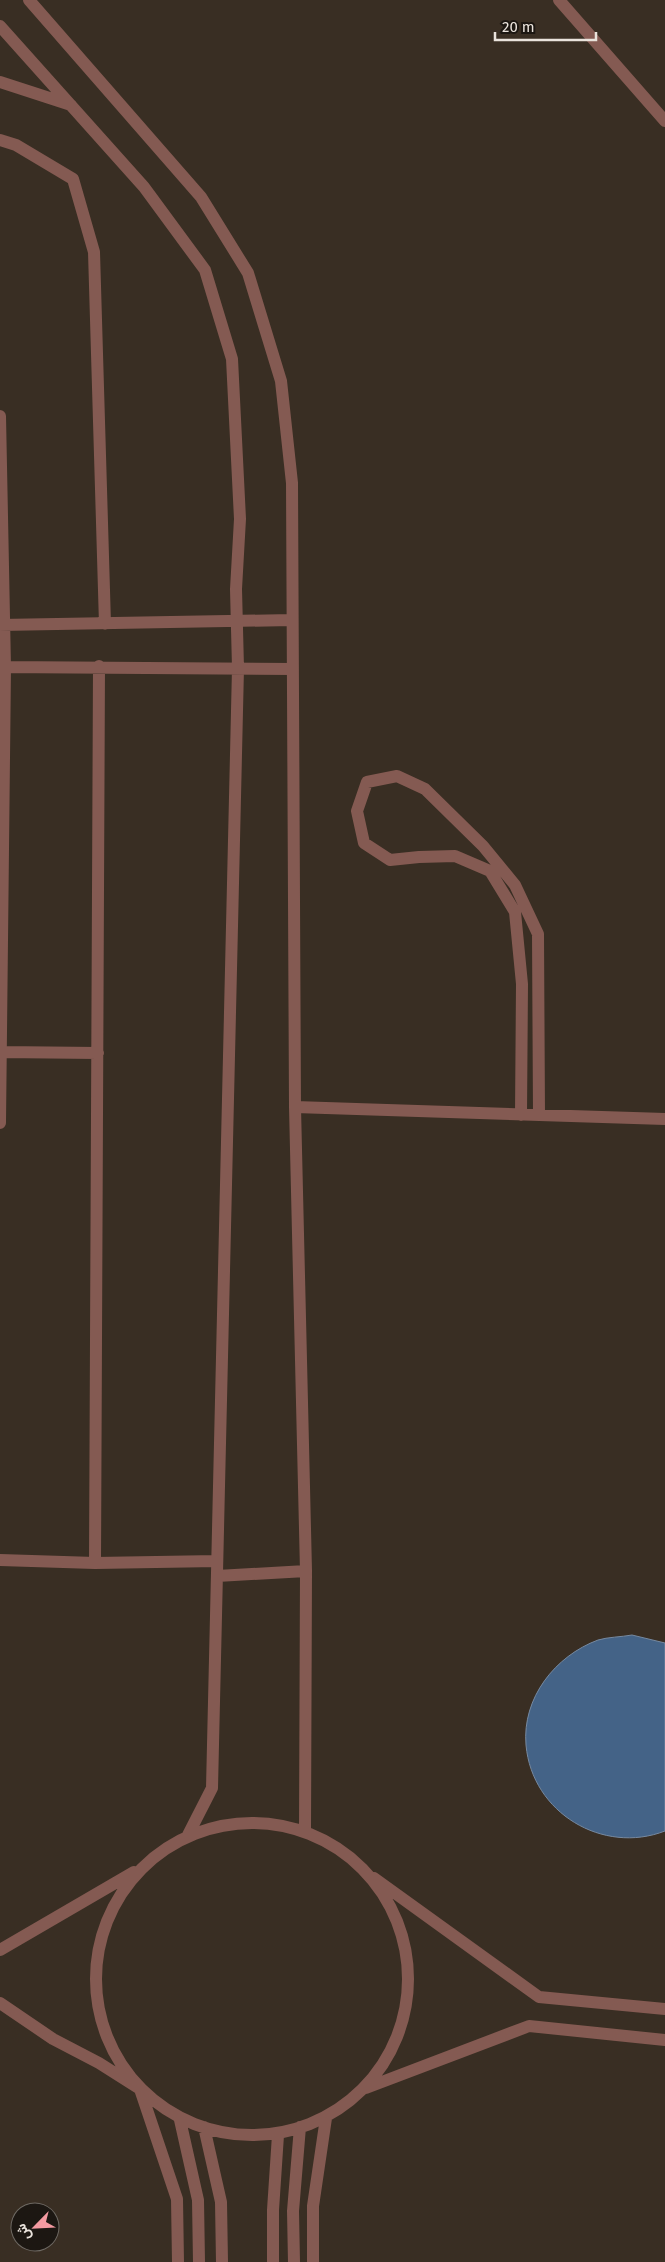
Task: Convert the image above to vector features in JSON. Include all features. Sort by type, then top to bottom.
[{"type":"street","points":[[29,0],[201,197],[248,273],[282,381],[292,483],[296,1107],[306,1571],[305,1831]]},
{"type":"street","points":[[560,0],[665,121]]},
{"type":"street","points":[[0,26],[144,187],[205,270],[232,359],[240,519],[236,621],[238,668],[212,1788],[188,1835]]},
{"type":"street","points":[[0,82],[72,106]]},
{"type":"street","points":[[0,140],[16,145],[73,179],[94,252],[105,624]]},
{"type":"street","points":[[0,416],[3,667],[0,1123]]},
{"type":"street","points":[[2,625],[292,620]]},
{"type":"street","points":[[95,1563],[99,666]]},
{"type":"street","points":[[3,667],[293,668]]},
{"type":"street","points":[[521,1114],[522,984],[515,912],[490,871],[456,856],[390,860],[364,843],[357,811],[367,782],[397,776],[425,789],[483,846],[516,885],[538,934],[539,1115]]},
{"type":"street","points":[[0,1052],[98,1053]]},
{"type":"street","points":[[296,1107],[665,1118]]},
{"type":"street","points":[[0,1560],[95,1563],[217,1560]]},
{"type":"street","points":[[217,1576],[306,1571]]},
{"type":"street","points":[[0,1950],[139,1869],[161,1850],[188,1835],[226,1824],[266,1822],[305,1831],[340,1848],[368,1874],[539,1997],[665,2010]]},
{"type":"street","points":[[139,1869],[111,1908],[96,1955],[96,1994],[97,2003],[112,2050],[140,2089],[177,2199],[178,2262]]},
{"type":"street","points":[[366,2088],[393,2050],[407,2005],[407,1958],[394,1913],[368,1874]]},
{"type":"street","points":[[0,2002],[53,2039],[99,2062],[140,2089],[180,2120],[228,2135],[278,2135],[326,2118],[366,2088],[528,2026],[665,2040]]},
{"type":"street","points":[[313,2262],[313,2206],[326,2118]]},
{"type":"street","points":[[180,2120],[198,2200],[199,2262]]},
{"type":"street","points":[[204,2127],[221,2202],[222,2262]]},
{"type":"street","points":[[294,2262],[293,2211],[300,2127]]},
{"type":"street","points":[[273,2262],[273,2210],[278,2135]]},
{"type":"water","points":[[632,1635],[665,1643],[665,1831],[641,1837],[618,1837],[595,1832],[574,1822],[556,1808],[542,1790],[531,1769],[526,1745],[526,1728],[536,1695],[544,1681],[555,1668],[582,1647],[598,1640]]}]
